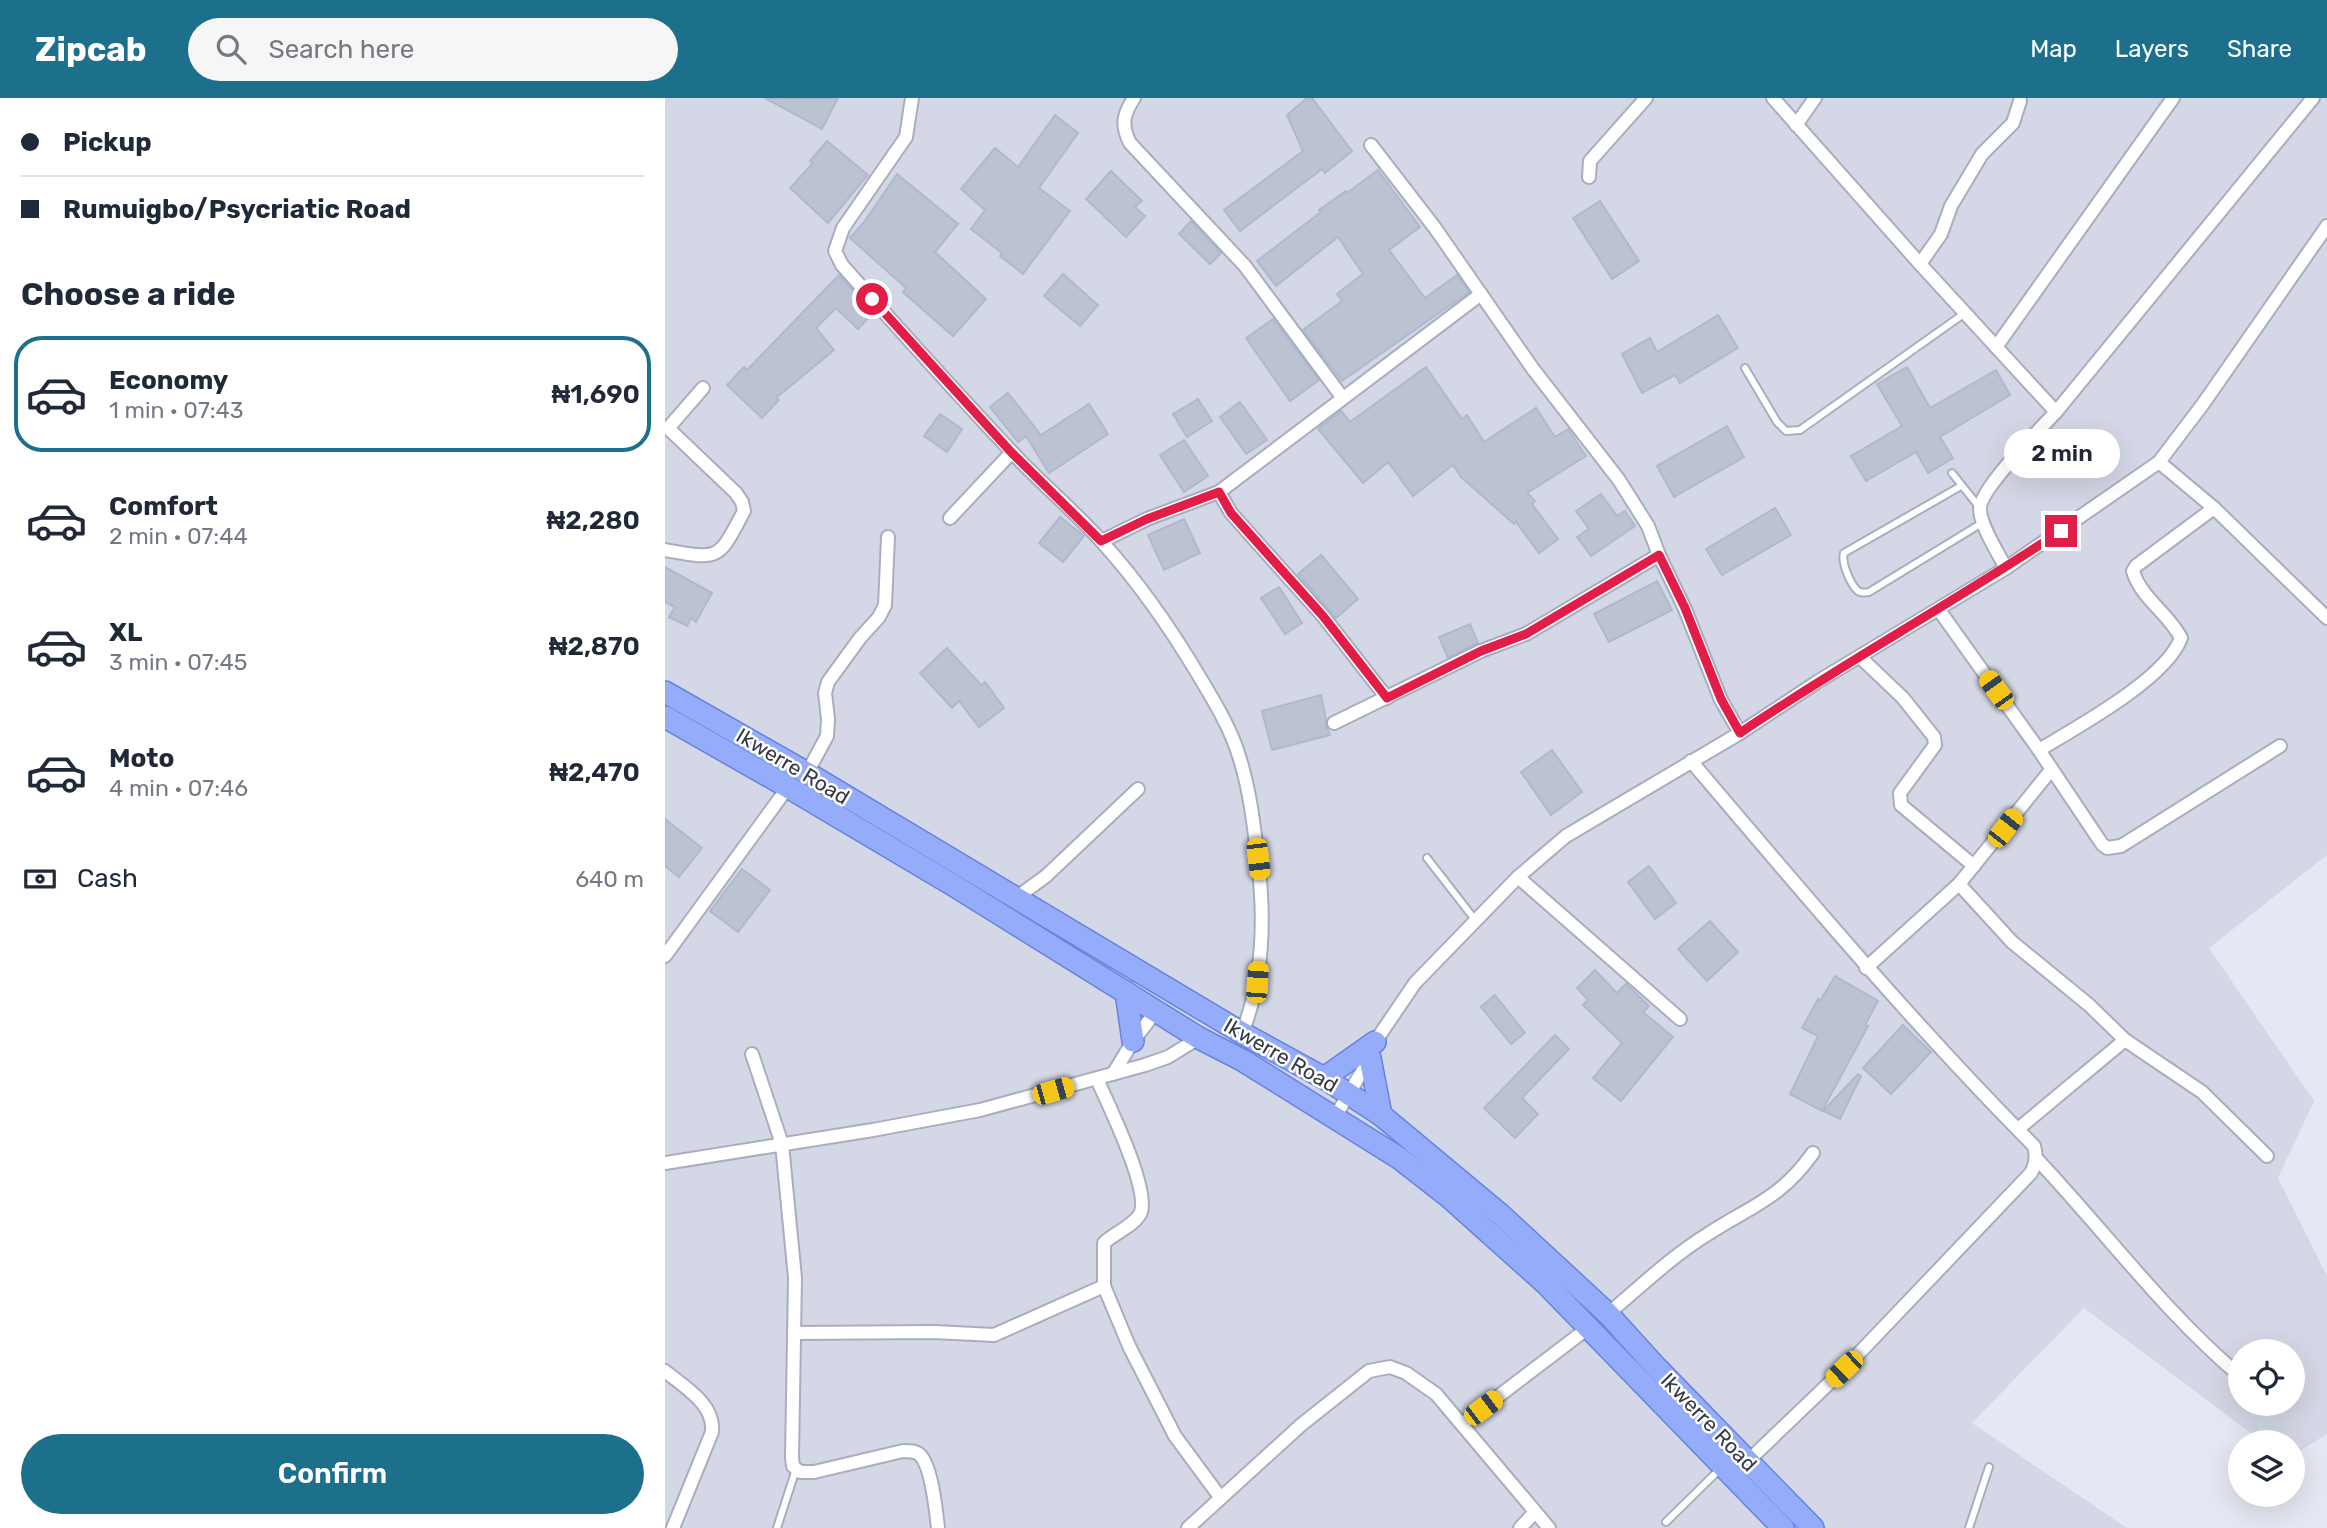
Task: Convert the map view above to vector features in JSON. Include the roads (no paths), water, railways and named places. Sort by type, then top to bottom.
[{"type":"main road","name":"Ikwerre Road","points":[[665,692],[1324,1078],[1381,1115],[1501,1215],[1608,1314],[1655,1367],[1813,1528]]},
{"type":"main road","name":"Ikwerre Road","points":[[665,718],[788,787],[1051,944],[1199,1038],[1242,1060],[1399,1158],[1448,1197],[1545,1283],[1783,1528]]},
{"type":"main road","points":[[1126,992],[1133,1041]]},
{"type":"main road","points":[[1324,1078],[1372,1050],[1381,1115]]},
{"type":"street","points":[[912,98],[906,136],[843,228],[835,251],[842,265],[1011,452],[1101,541],[1169,626],[1209,692],[1239,755],[1251,803],[1263,903],[1257,982],[1253,1005],[1242,1032]]},
{"type":"street","points":[[1134,98],[1126,110],[1122,124],[1130,143],[1245,266],[1342,397]]},
{"type":"street","points":[[1589,177],[1590,161],[1646,98]]},
{"type":"street","points":[[1773,98],[2056,412]]},
{"type":"street","points":[[1796,125],[1815,98]]},
{"type":"street","points":[[1996,347],[2173,98]]},
{"type":"street","points":[[2006,568],[1980,508],[1986,490],[2056,412],[2313,98]]},
{"type":"street","points":[[1920,264],[1941,234],[1951,205],[1982,154],[2013,123],[2020,102]]},
{"type":"street","points":[[1371,145],[1436,229],[1533,369],[1619,480],[1648,526],[1685,608],[1721,699],[1740,733]]},
{"type":"street","points":[[1335,1117],[1372,1050],[1415,983],[1518,877],[1566,836],[1740,733],[1817,682],[2006,568],[2159,461],[2203,404],[2327,226]]},
{"type":"street","points":[[1101,541],[1147,519],[1219,492],[1481,294]]},
{"type":"street","points":[[665,550],[697,556],[715,554],[726,544],[744,510],[736,493],[703,459],[672,434],[670,429],[703,388]]},
{"type":"street","points":[[950,518],[1011,452]]},
{"type":"street","points":[[2159,461],[2214,508],[2327,618]]},
{"type":"street","points":[[1219,492],[1231,513],[1323,616],[1387,698]]},
{"type":"street","points":[[2039,750],[2127,695],[2172,656],[2181,638],[2175,626],[2138,583],[2133,571],[2136,566],[2214,508]]},
{"type":"street","points":[[807,773],[827,736],[825,693],[828,682],[879,617],[884,606],[888,537]]},
{"type":"street","points":[[1334,723],[1481,651],[1526,634],[1659,555]]},
{"type":"street","points":[[1939,610],[2107,848],[2121,846],[2280,746]]},
{"type":"street","points":[[1860,657],[1903,698],[1934,737],[1935,745],[1900,793],[1901,805],[1974,866]]},
{"type":"street","points":[[1691,761],[1866,968],[2035,1146],[2036,1158],[2031,1173],[1928,1283],[1748,1461]]},
{"type":"street","points":[[1866,968],[1959,884],[2051,770]]},
{"type":"street","points":[[665,956],[788,787]]},
{"type":"street","points":[[1016,898],[1046,876],[1138,789]]},
{"type":"street","points":[[1518,877],[1680,1019]]},
{"type":"street","points":[[1959,884],[2012,942],[2089,1005],[2125,1040],[2202,1093],[2267,1156]]},
{"type":"street","points":[[1113,1074],[1133,1041],[1157,1010]]},
{"type":"street","points":[[665,1163],[980,1110],[1168,1057],[1199,1038]]},
{"type":"street","points":[[2018,1129],[2125,1040]]},
{"type":"street","points":[[752,1054],[782,1144],[795,1278],[792,1457],[796,1469],[800,1472],[814,1472],[904,1451],[920,1455],[932,1489],[938,1528]]},
{"type":"street","points":[[1097,1079],[1126,1145],[1142,1203],[1140,1213],[1133,1221],[1104,1243],[1104,1286],[1129,1346],[1175,1436],[1220,1497]]},
{"type":"street","points":[[1608,1314],[1693,1244],[1773,1196],[1798,1174],[1813,1153]]},
{"type":"street","points":[[2036,1158],[2077,1200],[2135,1270],[2228,1365]]},
{"type":"street","points":[[794,1333],[934,1332],[994,1335],[1104,1286]]},
{"type":"street","points":[[1462,1424],[1588,1328]]},
{"type":"street","points":[[1188,1528],[1301,1425],[1369,1371],[1390,1367],[1405,1373],[1436,1394],[1549,1528]]},
{"type":"street","points":[[665,1371],[701,1400],[713,1421],[712,1432],[673,1528]]},
{"type":"street","points":[[1520,1528],[1535,1513]]},
{"type":"lane","points":[[1745,368],[1777,422],[1786,431],[1800,430],[1965,313]]},
{"type":"lane","points":[[1951,473],[1980,508]]},
{"type":"lane","points":[[1961,486],[1845,553],[1843,565],[1857,590],[1862,593],[1869,592],[1984,522]]},
{"type":"lane","points":[[1427,858],[1476,921]]},
{"type":"lane","points":[[1666,1522],[1724,1465]]},
{"type":"lane","points":[[1969,1528],[1989,1467]]},
{"type":"lane","points":[[777,1528],[796,1469]]}]
